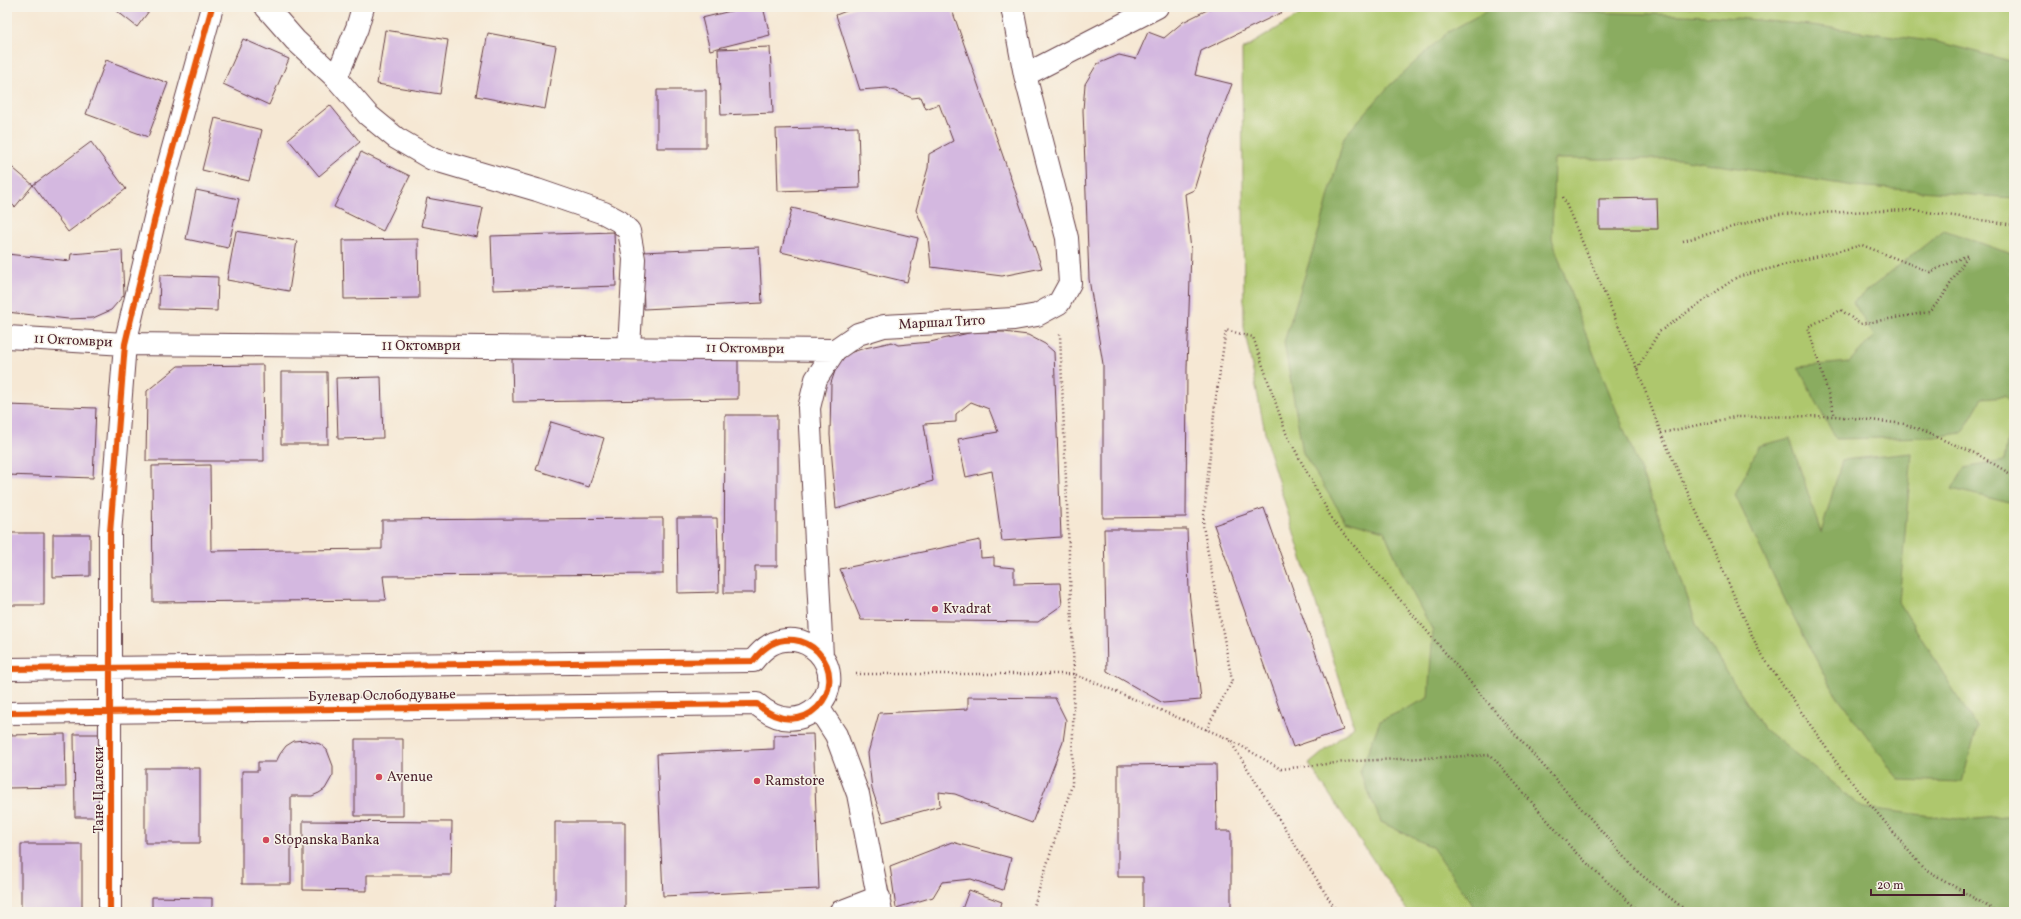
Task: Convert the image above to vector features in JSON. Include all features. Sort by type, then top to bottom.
[{"type":"street","name":"Тане Цалески","points":[[110,912],[110,533],[125,344],[163,184],[212,7]]},
{"type":"street","points":[[266,7],[295,40],[336,78],[368,115],[396,138],[432,159],[537,190],[604,213],[619,221],[629,231],[634,258],[629,348]]},
{"type":"street","points":[[336,78],[363,7]]},
{"type":"street","points":[[1012,7],[1025,75],[1067,238],[1070,283],[1059,304]]},
{"type":"street","points":[[1025,75],[1157,7]]},
{"type":"street","name":"Маршал Тито","points":[[818,707],[826,696],[829,682],[828,669],[822,656],[809,408],[816,379],[835,350],[858,334],[884,326],[1014,320],[1037,315],[1059,304]]},
{"type":"street","name":"11 Октомври","points":[[7,337],[125,344],[835,350]]},
{"type":"street","points":[[7,669],[753,661],[761,650],[773,642],[786,639],[800,641],[813,647],[822,656]]},
{"type":"street","name":"Булевар Ослободување","points":[[7,713],[111,710],[757,704],[767,713],[780,718],[794,719],[807,715],[818,707]]},
{"type":"street","points":[[818,707],[836,736],[858,794],[880,904],[840,912]]},
{"type":"path","points":[[1563,197],[1637,369],[1661,433],[1759,651],[1836,762],[1922,867],[1997,912]]},
{"type":"path","points":[[1682,242],[1778,214],[1914,210],[2014,225]]},
{"type":"path","points":[[1637,369],[1659,332],[1737,277],[1862,245],[1930,272],[1968,255],[1941,299],[1929,312],[1860,324],[1841,310],[1808,327],[1835,416]]},
{"type":"path","points":[[1032,912],[1072,784],[1074,674],[1059,304]]},
{"type":"path","points":[[1206,730],[1232,681],[1203,526],[1214,404],[1226,330],[1253,336],[1286,433],[1333,521],[1506,724],[1639,873],[1688,912]]},
{"type":"path","points":[[1661,433],[1735,417],[1835,416],[1905,424],[1976,454],[2014,476]]},
{"type":"path","points":[[851,674],[1074,674],[1228,739],[1281,768],[1354,761],[1491,755],[1574,851],[1640,912]]},
{"type":"path","points":[[1228,739],[1337,912]]},
{"type":"green space","points":[[1312,7],[1995,7],[2014,11],[2014,912],[1408,912],[1309,764],[1354,726],[1269,452],[1244,327],[1242,50]]},
{"type":"green space","points":[[1494,7],[1531,7],[1555,11],[1714,16],[1811,25],[1938,42],[2014,62],[2014,198],[1854,186],[1680,159],[1554,159],[1552,239],[1581,322],[1666,534],[1697,626],[1764,729],[1864,808],[1966,820],[2014,815],[2014,912],[1474,912],[1474,907],[1432,847],[1381,822],[1360,772],[1380,721],[1428,698],[1433,631],[1405,579],[1384,531],[1345,520],[1303,453],[1284,342],[1322,221],[1344,137],[1390,85],[1448,32]]},
{"type":"green space","points":[[1944,230],[2014,255],[2014,406],[2005,396],[1982,398],[1962,433],[1934,437],[1836,439],[1798,367],[1849,362],[1874,336],[1853,302]]},
{"type":"green space","points":[[2014,426],[2014,504],[1952,489],[1964,468],[2004,461],[2009,431]]},
{"type":"green space","points":[[1790,438],[1821,533],[1842,460],[1912,453],[1899,602],[1977,728],[1962,782],[1899,780],[1830,686],[1787,604],[1735,495],[1759,446]]},
{"type":"building","points":[[112,7],[152,7],[137,27]]},
{"type":"building","points":[[747,7],[763,7],[770,35],[710,50],[702,18]]},
{"type":"building","points":[[856,7],[951,7],[1042,268],[1002,276],[931,267],[928,238],[916,210],[928,168],[929,154],[953,141],[939,104],[926,109],[921,97],[912,98],[887,88],[860,90],[836,15]]},
{"type":"building","points":[[1108,7],[1139,7],[1129,13]]},
{"type":"building","points":[[1213,7],[1293,7],[1201,51],[1195,75],[1232,84],[1205,154],[1194,190],[1185,194],[1191,250],[1187,368],[1186,517],[1103,518],[1103,364],[1089,279],[1083,110],[1085,84],[1097,64],[1119,55],[1136,59],[1148,32],[1164,38],[1183,22]]},
{"type":"building","points":[[385,30],[448,40],[440,94],[377,84]]},
{"type":"building","points":[[488,33],[556,46],[545,109],[476,96]]},
{"type":"building","points":[[243,39],[289,59],[269,105],[223,84]]},
{"type":"building","points":[[770,47],[773,113],[721,115],[718,49]]},
{"type":"building","points":[[106,60],[168,83],[148,137],[86,114]]},
{"type":"building","points":[[657,90],[706,90],[706,148],[657,148]]},
{"type":"building","points":[[330,105],[360,142],[319,176],[288,139]]},
{"type":"building","points":[[215,118],[262,130],[249,181],[202,170]]},
{"type":"building","points":[[858,127],[860,188],[778,191],[776,129]]},
{"type":"building","points":[[91,142],[126,189],[68,232],[33,185]]},
{"type":"building","points":[[361,152],[410,176],[383,231],[334,207]]},
{"type":"building","points":[[7,163],[33,185],[15,207],[7,200]]},
{"type":"building","points":[[196,190],[239,199],[228,248],[186,239]]},
{"type":"building","points":[[427,198],[483,208],[477,237],[421,226]]},
{"type":"building","points":[[1657,198],[1658,229],[1599,229],[1599,199]]},
{"type":"building","points":[[792,208],[918,238],[907,282],[781,252]]},
{"type":"building","points":[[236,231],[297,241],[289,291],[227,280]]},
{"type":"building","points":[[614,232],[616,286],[493,290],[491,236]]},
{"type":"building","points":[[418,239],[419,298],[344,299],[343,240]]},
{"type":"building","points":[[759,247],[762,303],[644,309],[642,252]]},
{"type":"building","points":[[122,250],[124,295],[111,310],[93,318],[68,319],[7,312],[7,254],[70,261],[71,254]]},
{"type":"building","points":[[160,275],[218,277],[217,311],[159,309]]},
{"type":"building","points":[[973,332],[1004,332],[1028,335],[1045,344],[1054,352],[1061,537],[1002,541],[992,471],[966,477],[958,439],[998,432],[989,409],[971,402],[956,414],[956,422],[924,424],[933,481],[836,509],[830,435],[831,383],[837,365],[849,353],[865,348],[892,342],[898,345],[930,342]]},
{"type":"building","points":[[738,357],[738,399],[513,402],[512,359]]},
{"type":"building","points":[[263,365],[264,461],[146,461],[147,391],[178,366]]},
{"type":"building","points":[[281,372],[327,372],[328,444],[281,444]]},
{"type":"building","points":[[381,377],[383,438],[338,439],[336,378]]},
{"type":"building","points":[[7,405],[96,408],[93,478],[7,475]]},
{"type":"building","points":[[725,415],[777,415],[777,566],[755,566],[755,593],[724,593]]},
{"type":"building","points":[[551,422],[604,438],[589,487],[536,470]]},
{"type":"building","points":[[210,465],[211,551],[382,549],[382,520],[663,518],[663,574],[383,576],[386,600],[153,602],[152,466]]},
{"type":"building","points":[[1264,508],[1343,730],[1293,747],[1214,525]]},
{"type":"building","points":[[677,518],[717,518],[719,592],[678,593]]},
{"type":"building","points":[[1104,529],[1187,529],[1189,591],[1201,700],[1163,703],[1107,671]]},
{"type":"building","points":[[7,533],[44,533],[44,605],[7,605]]},
{"type":"building","points":[[53,534],[90,534],[90,576],[53,577]]},
{"type":"building","points":[[980,540],[981,558],[994,557],[994,566],[1014,568],[1014,584],[1060,583],[1062,605],[1038,622],[861,620],[840,569]]},
{"type":"building","points":[[968,697],[1055,698],[1066,720],[1063,742],[1032,823],[955,794],[939,792],[940,806],[883,822],[872,789],[868,753],[879,713],[968,709]]},
{"type":"building","points":[[65,734],[66,787],[7,788],[7,735]]},
{"type":"building","points":[[74,734],[108,734],[108,817],[75,817]]},
{"type":"building","points":[[813,734],[819,889],[663,896],[657,754],[774,749],[774,735]]},
{"type":"building","name":"Avenue","points":[[355,739],[403,739],[403,816],[355,816]]},
{"type":"building","name":"Stopanska Banka","points":[[304,740],[320,744],[327,750],[333,766],[333,775],[325,789],[319,793],[312,796],[291,796],[291,884],[242,884],[242,771],[258,771],[258,762],[276,762],[286,746],[294,741]]},
{"type":"building","points":[[1216,764],[1217,831],[1231,831],[1231,912],[1143,912],[1143,877],[1118,877],[1118,765]]},
{"type":"building","points":[[145,768],[200,768],[200,843],[145,843]]},
{"type":"building","points":[[303,821],[452,822],[451,875],[367,875],[367,891],[303,890]]},
{"type":"building","points":[[555,822],[625,822],[625,912],[555,912]]},
{"type":"building","points":[[952,842],[1011,858],[1003,890],[971,879],[942,882],[933,897],[896,908],[890,866]]},
{"type":"building","points":[[21,844],[82,844],[82,912],[21,912]]},
{"type":"building","points":[[969,890],[1002,902],[999,912],[961,912]]},
{"type":"building","points":[[152,897],[212,898],[212,912],[152,912]]},
{"type":"cycle path","points":[[110,912],[110,533],[125,344],[163,184],[212,7]]},
{"type":"cycle path","points":[[7,669],[753,661],[771,644],[782,640],[788,640],[804,642],[818,652],[827,666],[829,681],[826,695],[818,707],[805,715],[791,719],[774,715],[757,704],[7,713]]},
{"type":"place","name":"Kvadrat","points":[[935,609]]},
{"type":"place","name":"Avenue","points":[[379,777]]},
{"type":"place","name":"Ramstore","points":[[757,781]]},
{"type":"place","name":"Stopanska Banka","points":[[266,840]]}]
